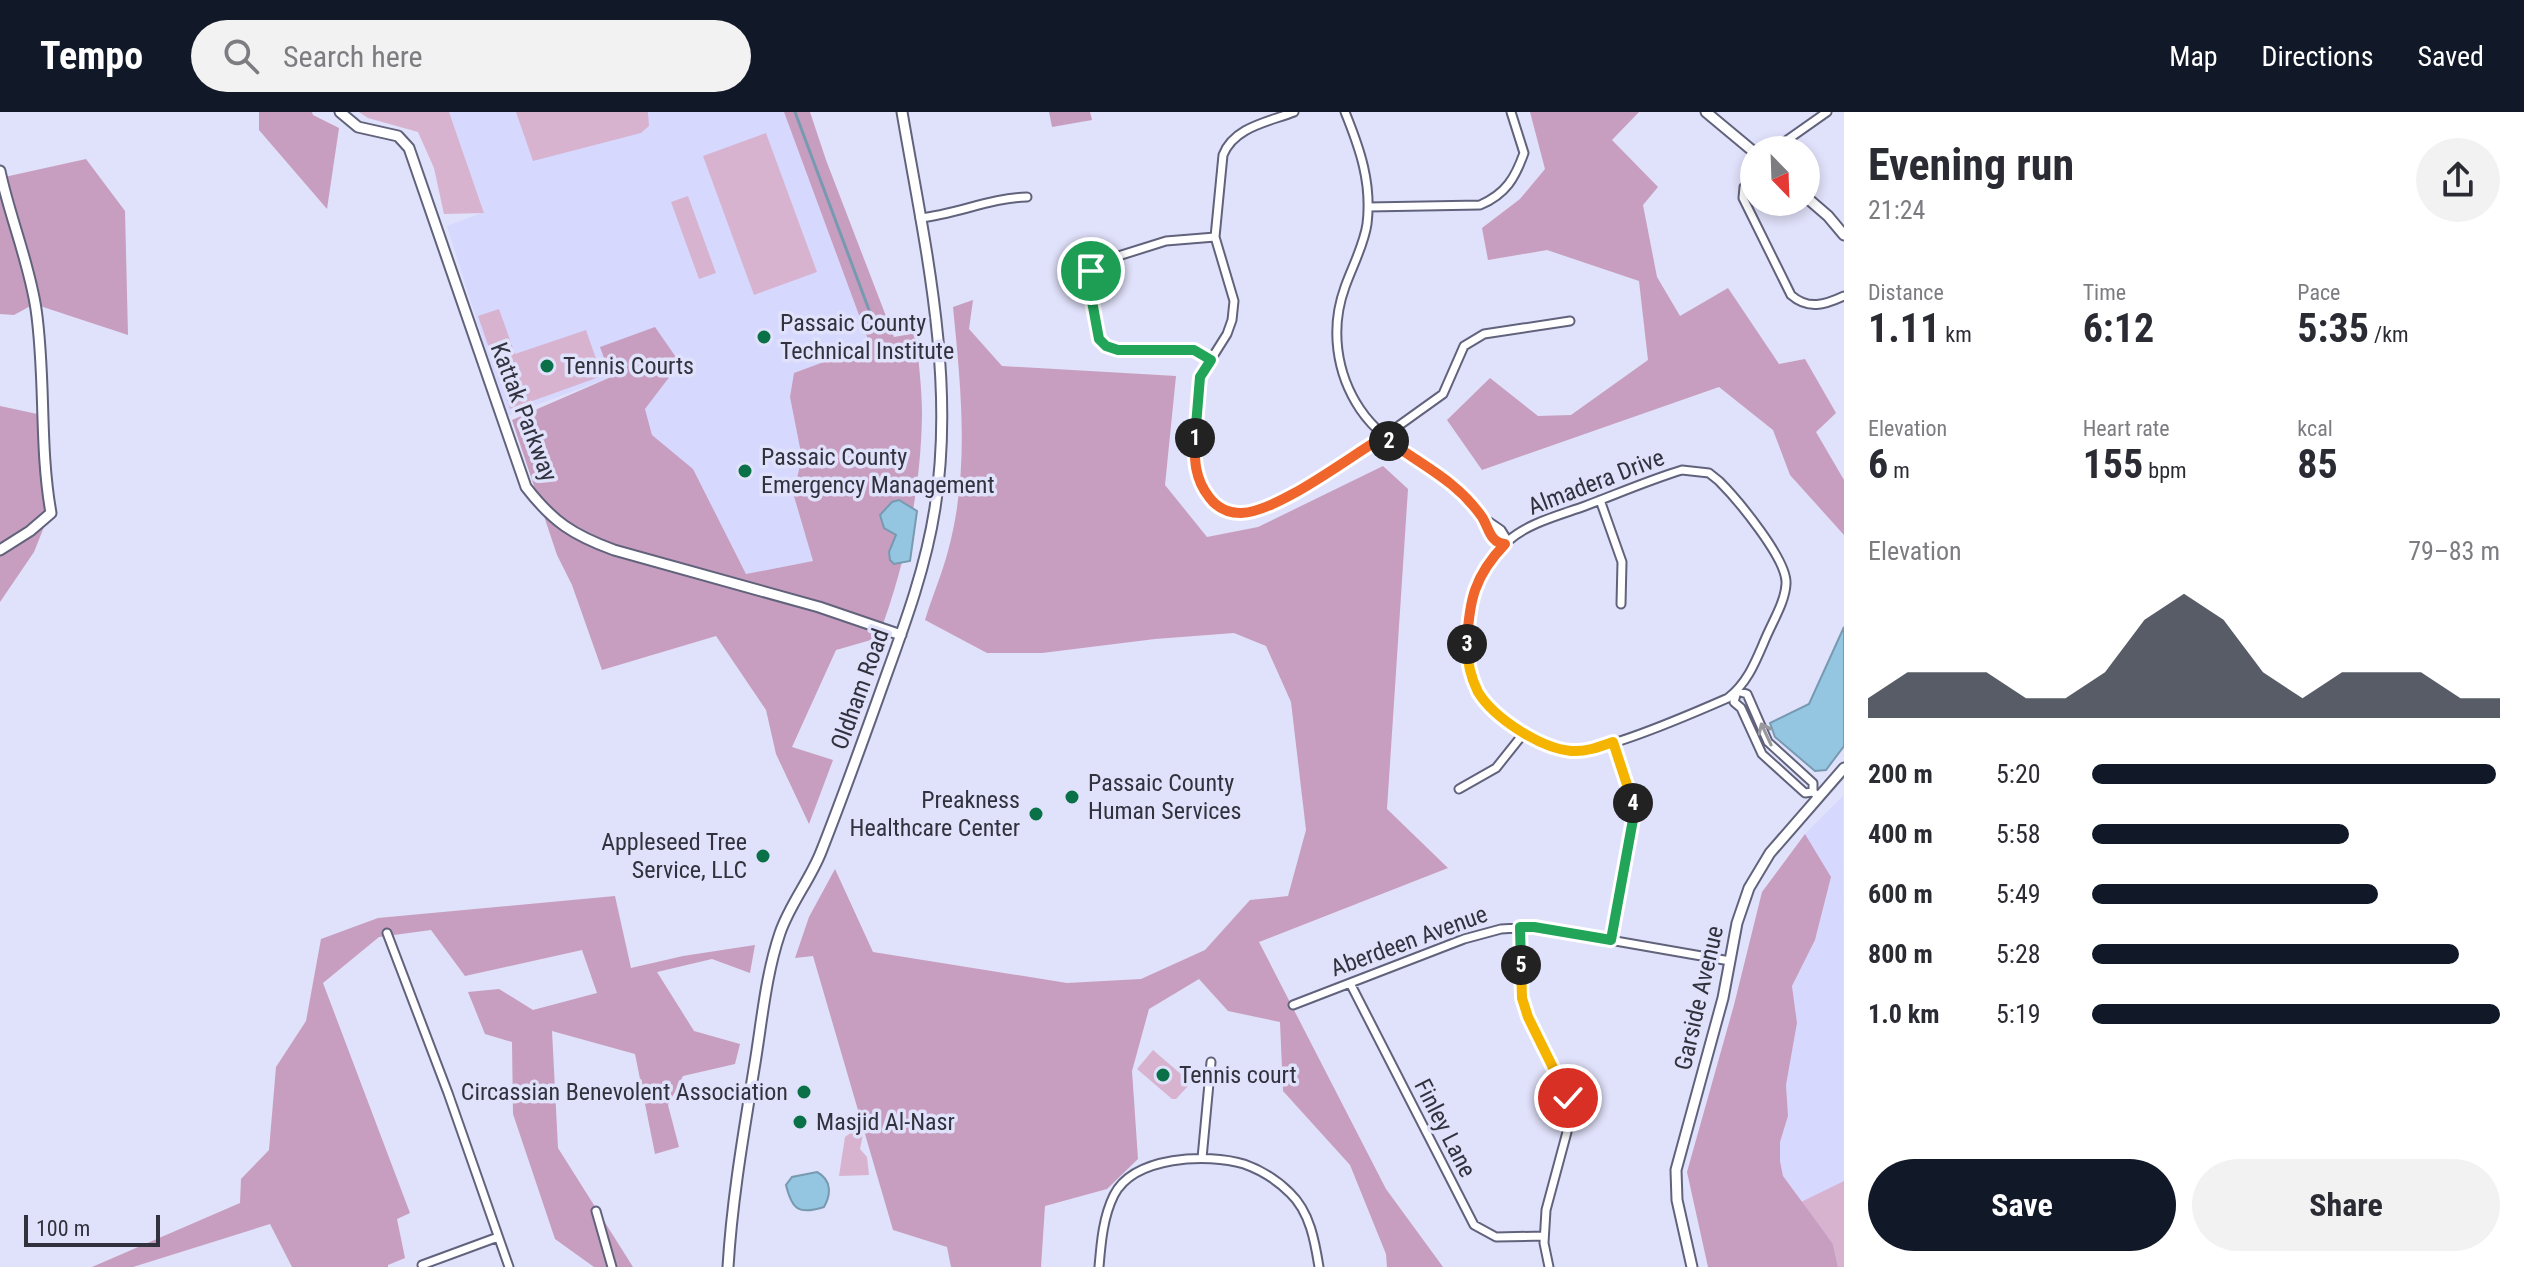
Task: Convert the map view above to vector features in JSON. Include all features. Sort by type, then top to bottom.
[{"type":"street","name":"Kattak Parkway","points":[[340,112],[358,127],[398,136],[409,148],[526,487],[558,523],[581,538],[614,550],[819,607],[901,635]]},
{"type":"street","name":"Oldham Road","points":[[728,1267],[747,1113],[765,998],[779,935],[820,854],[901,635],[921,575],[931,532],[939,476],[942,412],[938,347],[902,112]]},
{"type":"street","points":[[1294,112],[1239,133],[1228,143],[1223,155],[1215,237],[1234,301],[1227,334],[1200,377],[1194,462],[1205,493],[1220,508],[1244,513],[1279,501],[1383,437],[1443,394],[1457,358],[1469,342],[1484,334],[1570,321]]},
{"type":"street","points":[[1345,112],[1365,165],[1368,207],[1361,244],[1340,302],[1337,337],[1341,366],[1349,390],[1383,437],[1443,476],[1482,517],[1501,530],[1506,538],[1505,544]]},
{"type":"street","points":[[1368,207],[1480,205],[1496,198],[1513,180],[1524,153],[1511,112]]},
{"type":"street","points":[[1706,112],[1740,140]]},
{"type":"street","points":[[1793,136],[1827,112]]},
{"type":"street","points":[[0,171],[36,310],[44,423],[44,472],[51,513],[0,550]]},
{"type":"street","points":[[920,218],[944,215],[1002,197],[1027,197]]},
{"type":"street","points":[[1820,209],[1844,235]]},
{"type":"street","points":[[1752,216],[1791,295],[1812,306],[1844,296]]},
{"type":"street","points":[[1211,360],[1194,350],[1118,350],[1106,346],[1099,339],[1089,278],[1096,263],[1166,241],[1215,237]]},
{"type":"street","name":"Almadera Drive","points":[[1682,470],[1709,473],[1726,488],[1777,555],[1786,578],[1785,593],[1751,672],[1737,691],[1716,704],[1613,742],[1588,750],[1570,751],[1548,746],[1524,733],[1496,713],[1482,698],[1467,657],[1471,598],[1487,565],[1505,544],[1528,528],[1600,500],[1682,470]]},
{"type":"street","points":[[1600,500],[1622,562],[1621,604]]},
{"type":"street","points":[[1737,691],[1747,694],[1768,742],[1813,783],[1816,794],[1805,793],[1762,754],[1741,708],[1734,702],[1737,691]]},
{"type":"street","points":[[1459,789],[1496,768],[1524,733]]},
{"type":"street","points":[[1611,940],[1634,814],[1631,795],[1613,742]]},
{"type":"street","name":"Garside Avenue","points":[[1692,1267],[1677,1200],[1676,1170],[1723,998],[1742,904],[1770,853],[1816,794],[1844,768]]},
{"type":"street","points":[[1520,927],[1525,1008],[1565,1089],[1570,1108],[1567,1132],[1549,1193],[1544,1236],[1549,1267]]},
{"type":"street","name":"Aberdeen Avenue","points":[[1293,1005],[1488,931],[1520,927],[1730,961]]},
{"type":"street","points":[[387,933],[448,1093],[509,1267]]},
{"type":"street","name":"Finley Lane","points":[[1350,983],[1474,1225],[1496,1237],[1544,1236]]},
{"type":"street","points":[[1202,1158],[1211,1062]]},
{"type":"street","points":[[1099,1267],[1102,1232],[1115,1193],[1135,1173],[1161,1162],[1202,1158],[1242,1164],[1264,1173],[1292,1195],[1306,1217],[1319,1267]]},
{"type":"street","points":[[596,1211],[612,1267]]},
{"type":"street","points":[[422,1265],[498,1237]]},
{"type":"shaded area","points":[[259,112],[312,112],[339,128],[327,209],[259,130]]},
{"type":"shaded area","points":[[359,112],[449,112],[484,213],[444,214],[434,168],[418,132],[368,118]]},
{"type":"shaded area","name":"Passaic County Technical Institute","points":[[449,112],[784,112],[870,346],[790,397],[802,458],[793,493],[813,561],[746,574],[693,469],[652,435],[645,409],[680,363],[611,377],[507,416],[447,226],[484,212]]},
{"type":"shaded area","points":[[516,112],[648,112],[649,126],[641,133],[533,161]]},
{"type":"shaded area","points":[[784,112],[810,112],[894,337],[916,333],[922,404],[921,443],[910,528],[878,638],[836,650],[792,747],[833,760],[809,824],[776,754],[766,710],[716,636],[602,670],[572,585],[557,555],[512,420],[611,377],[600,347],[655,327],[680,363],[645,409],[652,435],[693,469],[746,574],[813,561],[793,493],[802,458],[790,397],[794,373],[870,345]]},
{"type":"shaded area","points":[[1049,112],[1090,112],[1092,120],[1052,127]]},
{"type":"shaded area","points":[[1530,112],[1639,112],[1612,140],[1658,187],[1643,205],[1657,277],[1680,316],[1728,288],[1779,364],[1805,359],[1836,413],[1816,432],[1844,480],[1844,535],[1790,475],[1773,430],[1719,387],[1482,470],[1447,420],[1490,378],[1538,416],[1571,415],[1648,360],[1639,281],[1547,250],[1488,260],[1482,228],[1520,199],[1545,169]]},
{"type":"shaded area","points":[[766,133],[817,272],[754,295],[703,156]]},
{"type":"shaded area","points":[[86,159],[125,211],[128,335],[34,304],[14,315],[0,314],[0,178]]},
{"type":"shaded area","points":[[688,196],[716,273],[699,279],[671,202]]},
{"type":"shaded area","points":[[973,300],[969,329],[1002,366],[1176,376],[1165,485],[1207,537],[1258,527],[1383,466],[1408,489],[1387,809],[1448,868],[1259,942],[1386,1189],[1443,1267],[1387,1267],[1386,1254],[1350,1165],[1283,1091],[1280,1022],[1228,1011],[1199,979],[1149,1009],[1132,1071],[1138,1159],[1107,1189],[1045,1206],[1041,1267],[951,1267],[947,1247],[893,1230],[813,956],[795,958],[809,917],[835,869],[873,952],[1067,983],[1141,979],[1205,950],[1250,900],[1288,896],[1306,830],[1291,702],[1266,646],[1234,633],[1042,653],[987,653],[925,620],[948,551],[959,491],[962,429],[953,307]]},
{"type":"shaded area","name":"Tennis Courts","points":[[499,309],[515,354],[586,330],[602,376],[510,409],[478,316]]},
{"type":"shaded area","points":[[0,406],[42,415],[46,522],[34,552],[0,602]]},
{"type":"shaded area","points":[[899,500],[917,511],[910,561],[894,564],[889,552],[896,535],[884,528],[880,515],[892,502]]},
{"type":"shaded area","points":[[1844,627],[1844,746],[1826,770],[1815,771],[1775,737],[1770,723],[1809,704]]},
{"type":"shaded area","points":[[1843,796],[1844,1267],[1838,1267],[1833,1244],[1783,1176],[1780,1142],[1788,1116],[1786,1085],[1797,1023],[1792,986],[1815,940],[1831,878],[1805,834]]},
{"type":"shaded area","points":[[1805,834],[1831,877],[1815,940],[1792,986],[1797,1023],[1786,1085],[1788,1116],[1780,1142],[1780,1161],[1783,1176],[1833,1244],[1838,1267],[1708,1267],[1687,1172],[1762,892]]},
{"type":"shaded area","points":[[615,896],[631,968],[755,945],[750,973],[712,959],[657,972],[694,1031],[740,1044],[735,1064],[683,1076],[668,1105],[679,1147],[655,1154],[635,1054],[552,1031],[558,1148],[633,1267],[594,1267],[555,1239],[513,1114],[512,1042],[485,1034],[468,992],[499,989],[533,1010],[597,993],[582,950],[465,976],[431,930],[379,937],[323,983],[410,1213],[397,1219],[405,1258],[388,1267],[292,1267],[270,1224],[133,1267],[92,1267],[240,1203],[241,1179],[269,1150],[276,1067],[306,1021],[321,939],[378,918]]},
{"type":"shaded area","name":"Tennis court","points":[[1153,1050],[1189,1081],[1176,1099],[1172,1099],[1137,1069]]},
{"type":"shaded area","points":[[852,1132],[863,1134],[860,1149],[867,1157],[869,1175],[839,1176],[845,1137]]},
{"type":"shaded area","points":[[817,1172],[829,1188],[824,1207],[798,1208],[791,1200],[786,1185],[792,1177]]},
{"type":"shaded area","points":[[1844,1181],[1844,1267],[1838,1267],[1833,1244],[1801,1202]]},
{"type":"waterway","points":[[795,112],[869,310]]},
{"type":"place","name":"Passaic County Technical Institute","points":[[764,337]]},
{"type":"place","name":"Tennis Courts","points":[[547,366]]},
{"type":"place","name":"Passaic County Emergency Management","points":[[745,471]]},
{"type":"place","name":"Passaic County Human Services","points":[[1072,797]]},
{"type":"place","name":"Preakness Healthcare Center","points":[[1036,814]]},
{"type":"place","name":"Appleseed Tree Service, LLC","points":[[763,856]]},
{"type":"place","name":"Tennis court","points":[[1163,1075]]},
{"type":"place","name":"Circassian Benevolent Association","points":[[804,1092]]},
{"type":"place","name":"Masjid Al-Nasr","points":[[800,1122]]},
{"type":"route","points":[[1091,271],[1089,285],[1099,339],[1106,346],[1118,350],[1194,350],[1211,360],[1200,377],[1196,396],[1194,462],[1205,493],[1220,508],[1231,513],[1244,513],[1279,501],[1383,437],[1443,476],[1482,517],[1491,537],[1499,544],[1505,544],[1480,576],[1471,598],[1467,657],[1476,688],[1496,713],[1548,746],[1581,751],[1613,742],[1634,804],[1611,940],[1520,927],[1522,998],[1528,1017],[1568,1098]]}]
